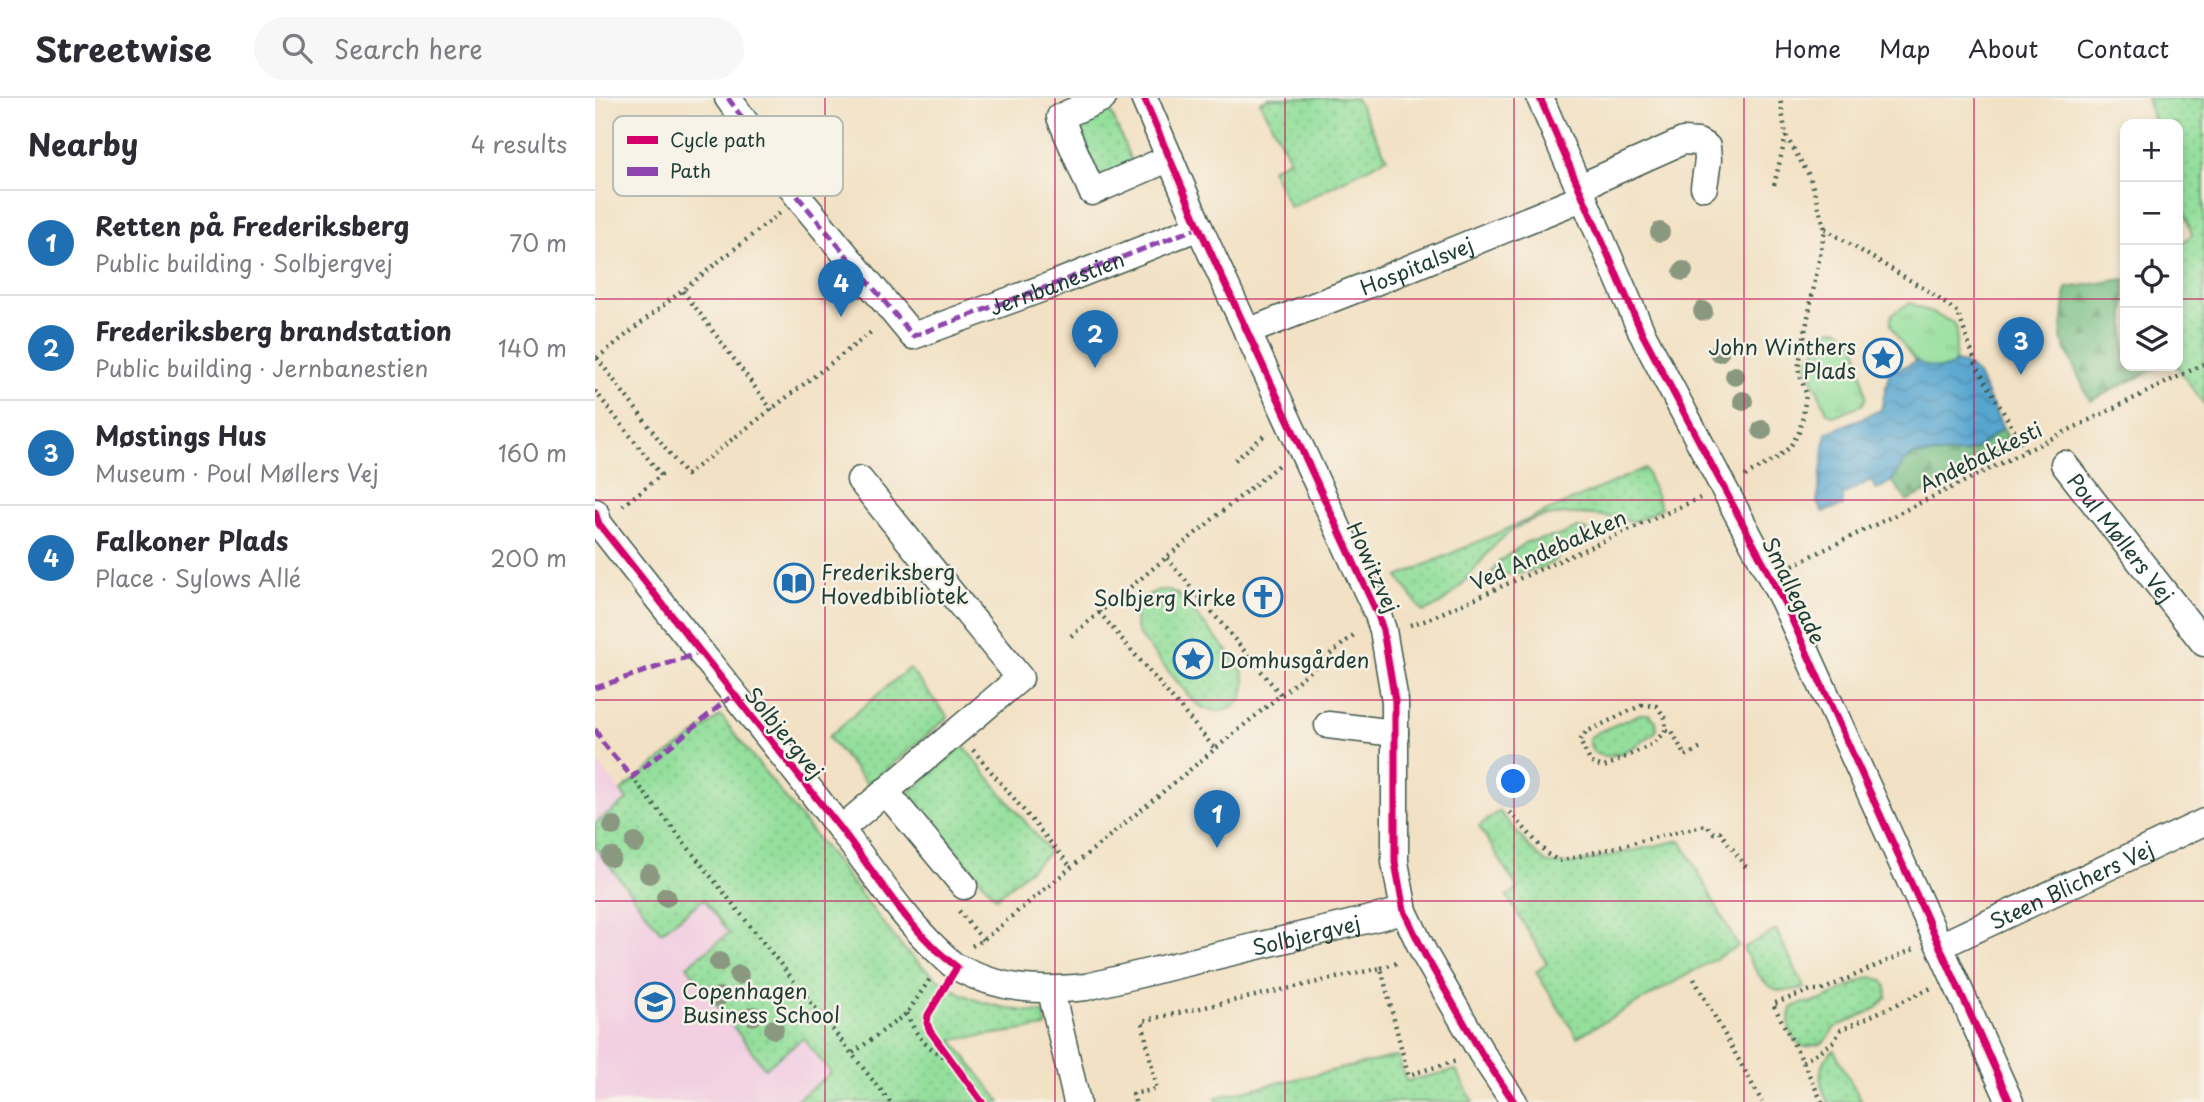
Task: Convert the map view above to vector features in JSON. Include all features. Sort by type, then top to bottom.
[{"type":"street","points":[[728,98],[741,116]]},
{"type":"street","points":[[1103,98],[1060,117],[1092,192],[1170,158]]},
{"type":"street","name":"Howitzvej","points":[[1144,98],[1199,227],[1380,623],[1395,701],[1395,862],[1404,911],[1425,955],[1482,1054],[1514,1102]]},
{"type":"street","name":"Smallegade","points":[[1540,98],[1642,332],[1784,602],[2010,1102]]},
{"type":"street","name":"Hospitalsvej","points":[[1247,332],[1383,279],[1582,192],[1683,141],[1698,142],[1707,148],[1705,187]]},
{"type":"street","points":[[799,198],[894,314]]},
{"type":"street","name":"Jernbanestien","points":[[894,314],[912,336],[1199,227]]},
{"type":"street","name":"Poul Møllers Vej","points":[[2064,464],[2204,643]]},
{"type":"street","points":[[841,829],[1020,678],[860,480]]},
{"type":"street","name":"Solbjergvej","points":[[597,518],[699,653],[841,829],[921,935],[952,963],[990,982],[1051,991],[1086,987],[1404,911]]},
{"type":"street","points":[[1328,725],[1395,733]]},
{"type":"street","points":[[885,791],[964,886]]},
{"type":"street","name":"Steen Blichers Vej","points":[[1939,942],[2204,822]]},
{"type":"street","points":[[1051,991],[1077,1102]]},
{"type":"path","points":[[1780,98],[1786,136],[1810,177],[1825,229],[1931,293],[1958,313],[1977,367],[2026,451]]},
{"type":"path","points":[[1774,185],[1786,136]]},
{"type":"path","points":[[799,198],[596,359],[686,475],[894,314]]},
{"type":"path","points":[[683,291],[772,410]]},
{"type":"path","points":[[595,391],[597,399],[661,475],[597,518]]},
{"type":"path","points":[[1235,460],[1287,417]]},
{"type":"path","points":[[1071,636],[1300,446]]},
{"type":"path","points":[[1167,558],[1281,695]]},
{"type":"path","points":[[1099,612],[1216,750]]},
{"type":"path","points":[[853,1053],[907,1013],[922,988],[952,963],[1281,695],[1380,623]]},
{"type":"path","points":[[1642,705],[1657,706],[1665,718],[1666,730],[1653,744],[1604,767],[1591,763],[1580,741],[1586,732],[1642,705]]},
{"type":"path","points":[[956,730],[1072,867]]},
{"type":"path","points":[[1666,730],[1672,732],[1685,756],[1701,748]]},
{"type":"path","points":[[632,777],[890,1102]]},
{"type":"path","points":[[1510,812],[1547,854],[1559,860],[1706,825],[1714,834],[1720,832],[1746,867]]},
{"type":"path","points":[[1822,1102],[1773,1004],[1811,990],[1822,990],[1939,942]]},
{"type":"path","points":[[1135,1102],[1133,1094],[1157,1089],[1142,1021],[1381,968],[1408,1075],[1482,1054]]},
{"type":"path","points":[[1803,1062],[1834,1041],[1841,1030],[1954,978]]},
{"type":"path","points":[[1694,979],[1762,1102]]},
{"type":"path","points":[[907,1013],[910,1022],[929,1049],[952,1061]]},
{"type":"path","points":[[939,1043],[959,1071]]},
{"type":"shaded area","points":[[595,758],[627,800],[595,824]]},
{"type":"shaded area","name":"Copenhagen Business School","points":[[595,847],[660,932],[703,899],[729,933],[687,965],[764,1067],[803,1038],[831,1074],[794,1102],[595,1102]]},
{"type":"green space","points":[[1269,98],[1356,98],[1387,158],[1290,208],[1271,169],[1290,159],[1260,102]]},
{"type":"green space","points":[[2147,98],[2204,98],[2204,404],[2180,371],[2183,371],[2183,242],[2192,235],[2183,207],[2183,119],[2153,119]]},
{"type":"green space","points":[[1107,102],[1134,168],[1102,182],[1072,120]]},
{"type":"green space","points":[[2120,280],[2120,371],[2151,371],[2090,401],[2061,339],[2066,288]]},
{"type":"green space","points":[[1910,303],[1954,323],[1957,330],[1955,362],[1952,365],[1937,368],[1922,364],[1899,339],[1891,325],[1892,314]]},
{"type":"green space","points":[[1831,329],[1839,329],[1857,346],[1866,397],[1863,404],[1834,416],[1827,412],[1807,366],[1809,358]]},
{"type":"green space","points":[[2003,428],[2013,448],[1907,501],[1892,481],[1904,462],[1914,455],[1965,453],[1975,449]]},
{"type":"green space","points":[[1645,468],[1661,508],[1643,518],[1632,521],[1565,514],[1531,520],[1507,534],[1494,546],[1451,595],[1423,612],[1398,577]]},
{"type":"green space","points":[[1577,528],[1588,530],[1585,537],[1549,564],[1524,572],[1490,575],[1499,562],[1526,542],[1561,535]]},
{"type":"green space","points":[[1159,590],[1178,594],[1239,664],[1245,688],[1236,705],[1217,711],[1206,709],[1194,702],[1140,637],[1135,622],[1137,609],[1145,598]]},
{"type":"green space","points":[[909,668],[948,717],[868,785],[828,737]]},
{"type":"green space","points":[[1640,714],[1649,714],[1656,721],[1657,730],[1650,736],[1631,748],[1608,756],[1599,755],[1592,750],[1589,739],[1596,733]]},
{"type":"green space","points":[[721,716],[902,947],[919,963],[966,996],[1001,1007],[1044,1013],[1046,1027],[952,1040],[1001,1102],[794,1102],[831,1073],[803,1038],[765,1068],[687,966],[729,933],[704,899],[661,932],[595,847],[595,824],[627,800],[621,791]]},
{"type":"green space","points":[[963,746],[1050,852],[996,898],[908,793]]},
{"type":"green space","points":[[1499,811],[1531,849],[1546,862],[1553,864],[1573,864],[1681,840],[1738,946],[1577,1037],[1536,972],[1547,963],[1507,896],[1518,889],[1479,826]]},
{"type":"green space","points":[[1776,930],[1805,988],[1784,991],[1772,988],[1757,972],[1743,948]]},
{"type":"green space","points":[[1872,977],[1882,980],[1886,986],[1887,997],[1877,1008],[1834,1028],[1821,1044],[1804,1047],[1795,1040],[1789,1025],[1791,1008],[1824,999]]},
{"type":"green space","points":[[1834,1050],[1862,1102],[1828,1102],[1822,1088],[1821,1074],[1824,1061]]},
{"type":"green space","points":[[1398,1056],[1406,1081],[1456,1070],[1473,1102],[1217,1102],[1216,1097]]},
{"type":"water","points":[[1917,361],[1937,368],[1947,367],[1955,362],[1971,368],[1978,375],[2003,428],[1975,449],[1964,453],[1914,455],[1904,462],[1892,481],[1876,490],[1871,480],[1843,495],[1843,506],[1823,512],[1817,503],[1826,433],[1881,410],[1889,373]]},
{"type":"marked path","points":[[728,98],[741,116]]},
{"type":"marked path","points":[[798,196],[913,336],[1199,227]]},
{"type":"marked path","points":[[595,688],[699,653]]},
{"type":"marked path","points":[[595,729],[603,743],[632,777],[733,695]]},
{"type":"cycle path","points":[[1144,98],[1199,227],[1378,615],[1395,701],[1395,862],[1404,911],[1425,955],[1482,1054],[1514,1102]]},
{"type":"cycle path","points":[[1540,98],[1642,333],[1784,602],[2010,1102]]},
{"type":"cycle path","points":[[595,512],[599,524],[841,829],[909,920],[924,938],[957,967],[928,1015],[927,1023],[930,1031],[982,1102]]},
{"type":"place","name":"Falkoner Plads","points":[[841,317]]},
{"type":"place","name":"John Winthers Plads","points":[[1883,358]]},
{"type":"place","name":"Frederiksberg brandstation","points":[[1095,368]]},
{"type":"place","name":"Møstings Hus","points":[[2021,375]]},
{"type":"place","name":"Frederiksberg Hovedbibliotek","points":[[794,583]]},
{"type":"place","name":"Solbjerg Kirke","points":[[1263,597]]},
{"type":"place","name":"Domhusgården","points":[[1193,659]]},
{"type":"place","name":"Retten på Frederiksberg","points":[[1217,848]]},
{"type":"place","name":"Copenhagen Business School","points":[[655,1002]]}]
